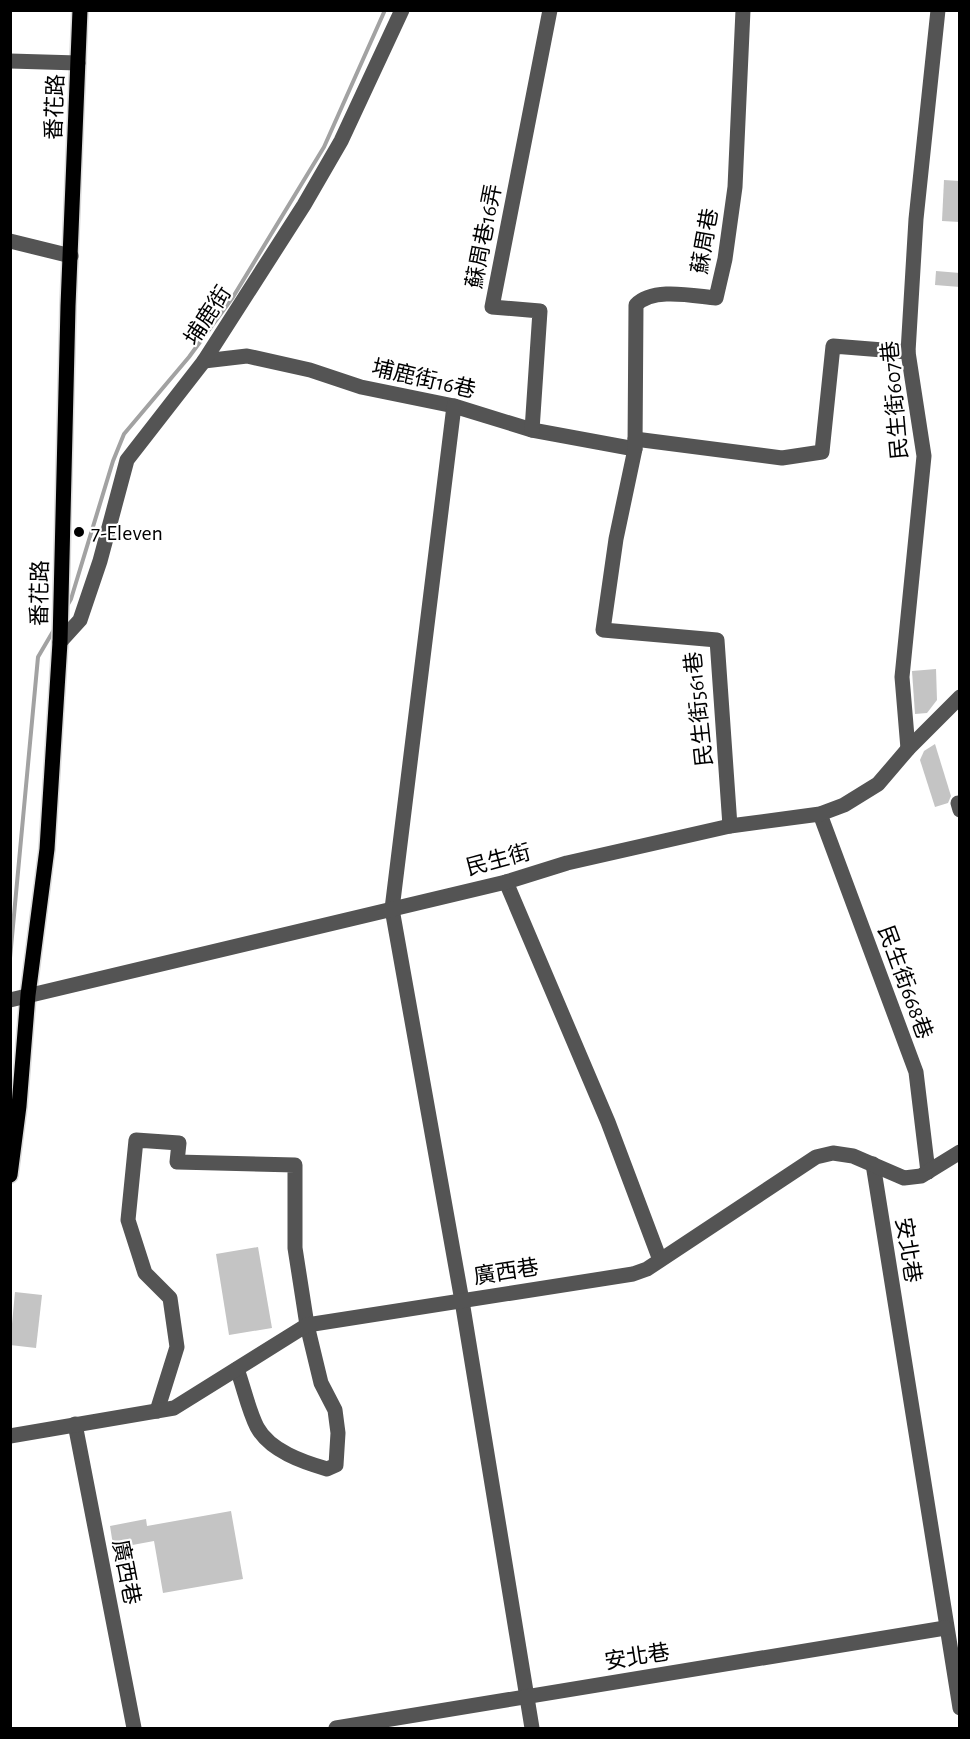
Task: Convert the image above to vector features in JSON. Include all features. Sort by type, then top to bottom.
[{"type":"main road","name":"番花路","points":[[10,1175],[19,1106],[28,995],[47,849],[60,642],[80,10]]},
{"type":"street","name":"埔鹿街","points":[[60,642],[80,620],[100,561],[128,460],[204,362],[304,205],[341,141],[402,10]]},
{"type":"street","name":"蘇周巷16弄","points":[[532,430],[540,311],[492,307],[550,10]]},
{"type":"street","name":"蘇周巷","points":[[635,444],[636,305],[642,299],[657,294],[716,298],[725,259],[735,187],[743,10]]},
{"type":"street","name":"民生街607巷","points":[[908,749],[902,677],[924,456],[908,352],[916,219],[939,10]]},
{"type":"street","points":[[10,62],[78,63]]},
{"type":"street","points":[[10,241],[71,256]]},
{"type":"street","name":"埔鹿街16巷","points":[[204,362],[247,356],[310,370],[361,387],[454,406],[532,430],[635,444],[782,458],[822,452],[833,346],[908,352]]},
{"type":"street","points":[[454,406],[392,909],[462,1301],[532,1728]]},
{"type":"street","name":"民生街561巷","points":[[635,444],[616,539],[603,630],[717,640],[730,826]]},
{"type":"street","name":"民生街","points":[[10,1000],[506,882],[567,863],[730,826],[820,814],[844,805],[878,784],[908,749],[959,701]]},
{"type":"street","points":[[960,803],[958,803],[960,810]]},
{"type":"street","name":"民生街668巷","points":[[820,814],[916,1072],[928,1172]]},
{"type":"street","points":[[506,882],[608,1122],[660,1260]]},
{"type":"street","points":[[157,1411],[177,1347],[170,1298],[145,1273],[128,1220],[136,1140],[179,1143],[177,1162],[295,1165],[295,1248],[307,1325],[321,1383],[335,1410],[338,1432],[336,1465],[327,1469],[304,1462],[270,1443],[258,1428],[237,1369]]},
{"type":"street","points":[[928,1172],[960,1152]]},
{"type":"street","name":"廣西巷","points":[[10,1436],[174,1408],[307,1325],[633,1274],[647,1269],[816,1157],[833,1153],[854,1155],[904,1178],[921,1176],[928,1172]]},
{"type":"street","name":"安北巷","points":[[873,1164],[945,1628],[959,1701]]},
{"type":"street","name":"廣西巷","points":[[75,1424],[134,1728]]},
{"type":"street","name":"安北巷","points":[[336,1728],[945,1628]]},
{"type":"building","points":[[944,180],[960,181],[960,222],[942,221]]},
{"type":"building","points":[[936,271],[960,273],[960,287],[935,285]]},
{"type":"building","points":[[936,669],[937,700],[927,713],[915,714],[912,671]]},
{"type":"building","points":[[935,744],[951,796],[948,803],[935,807],[920,760],[924,751]]},
{"type":"building","points":[[258,1247],[272,1328],[229,1335],[216,1254]]},
{"type":"building","points":[[15,1292],[42,1295],[36,1348],[10,1345]]},
{"type":"building","points":[[231,1511],[243,1579],[163,1593],[154,1541],[127,1546],[129,1562],[116,1564],[110,1526],[146,1519],[147,1526]]},
{"type":"waterway","points":[[67,606],[113,461],[124,434],[189,357],[233,297],[324,147],[385,10]]},
{"type":"waterway","points":[[10,958],[38,657],[55,628]]},
{"type":"place","name":"7-Eleven","points":[[79,532]]}]
